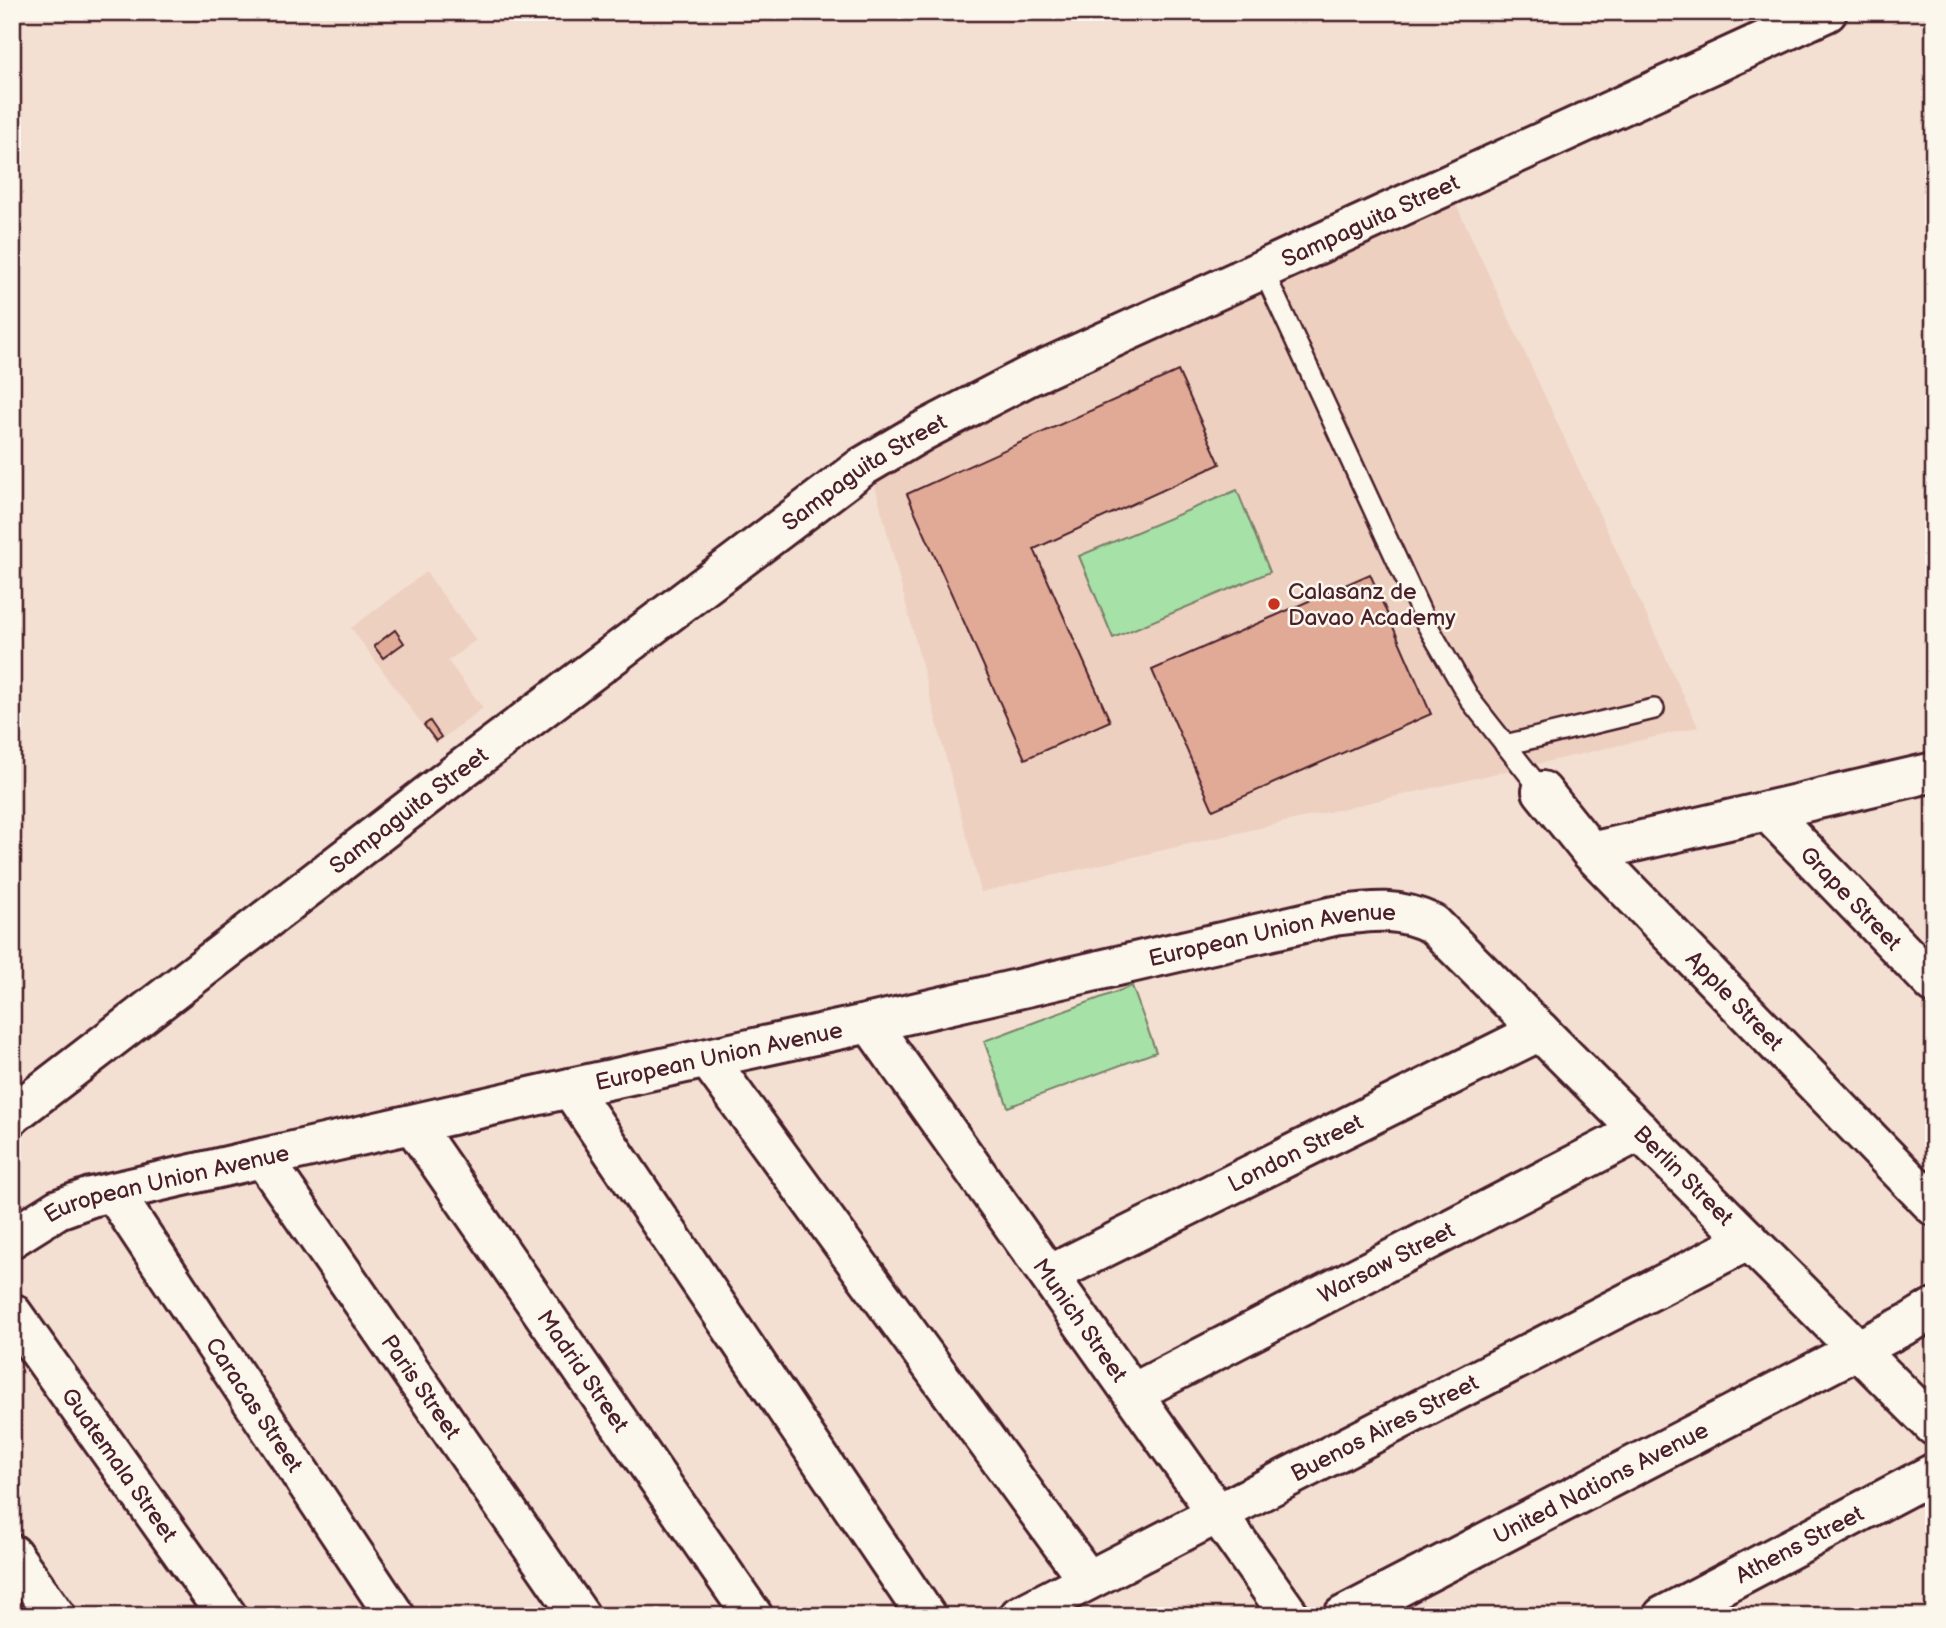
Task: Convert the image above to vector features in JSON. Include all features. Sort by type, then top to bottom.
[{"type":"street","name":"Sampaguita Street","points":[[12,1115],[433,791],[862,467],[923,431],[1027,377],[1827,12]]},
{"type":"street","points":[[1591,852],[1934,772]]},
{"type":"street","name":"Apple Street","points":[[1542,791],[1591,852],[1934,1206]]},
{"type":"street","name":"Grape Street","points":[[1767,811],[1934,984]]},
{"type":"street","name":"European Union Avenue","points":[[12,1238],[58,1209],[91,1197],[570,1088],[870,1024],[1334,916],[1393,910],[1433,924]]},
{"type":"street","name":"Berlin Street","points":[[1433,924],[1934,1426]]},
{"type":"street","name":"Munich Street","points":[[870,1024],[1290,1616]]},
{"type":"street","name":"London Street","points":[[1049,1275],[1540,1031]]},
{"type":"street","points":[[708,1059],[1088,1580]]},
{"type":"street","points":[[570,1088],[926,1616]]},
{"type":"street","name":"Madrid Street","points":[[413,1125],[753,1616]]},
{"type":"street","name":"Warsaw Street","points":[[1133,1393],[1640,1131]]},
{"type":"street","name":"Paris Street","points":[[262,1158],[580,1616]]},
{"type":"street","name":"Caracas Street","points":[[114,1193],[395,1616]]},
{"type":"street","name":"Buenos Aires Street","points":[[1019,1616],[1749,1240]]},
{"type":"street","name":"United Nations Avenue","points":[[1343,1616],[1858,1350],[1934,1308]]},
{"type":"street","name":"Guatemala Street","points":[[12,1313],[227,1616]]},
{"type":"street","name":"Athens Street","points":[[1663,1616],[1934,1473]]},
{"type":"street","points":[[12,1554],[56,1616]]},
{"type":"lane","points":[[1263,270],[1426,623],[1471,701],[1542,791]]},
{"type":"lane","points":[[1505,745],[1654,709]]},
{"type":"shaded area","name":"Calasanz de Davao Academy","points":[[1456,204],[1698,727],[981,892],[874,482],[1029,395],[1149,338]]},
{"type":"shaded area","points":[[426,572],[476,640],[448,661],[483,708],[436,743],[351,628]]},
{"type":"green space","points":[[1237,490],[1270,572],[1113,638],[1079,556]]},
{"type":"green space","points":[[1132,986],[1156,1052],[1008,1107],[984,1041]]},
{"type":"building","points":[[1178,371],[1220,464],[1034,549],[1110,721],[1025,759],[907,494]]},
{"type":"building","points":[[1370,574],[1431,714],[1213,810],[1152,670]]},
{"type":"building","points":[[395,630],[404,643],[383,658],[374,646]]},
{"type":"building","points":[[430,721],[441,737],[436,741],[424,725]]},
{"type":"place","name":"Calasanz de Davao Academy","points":[[1274,604]]}]
